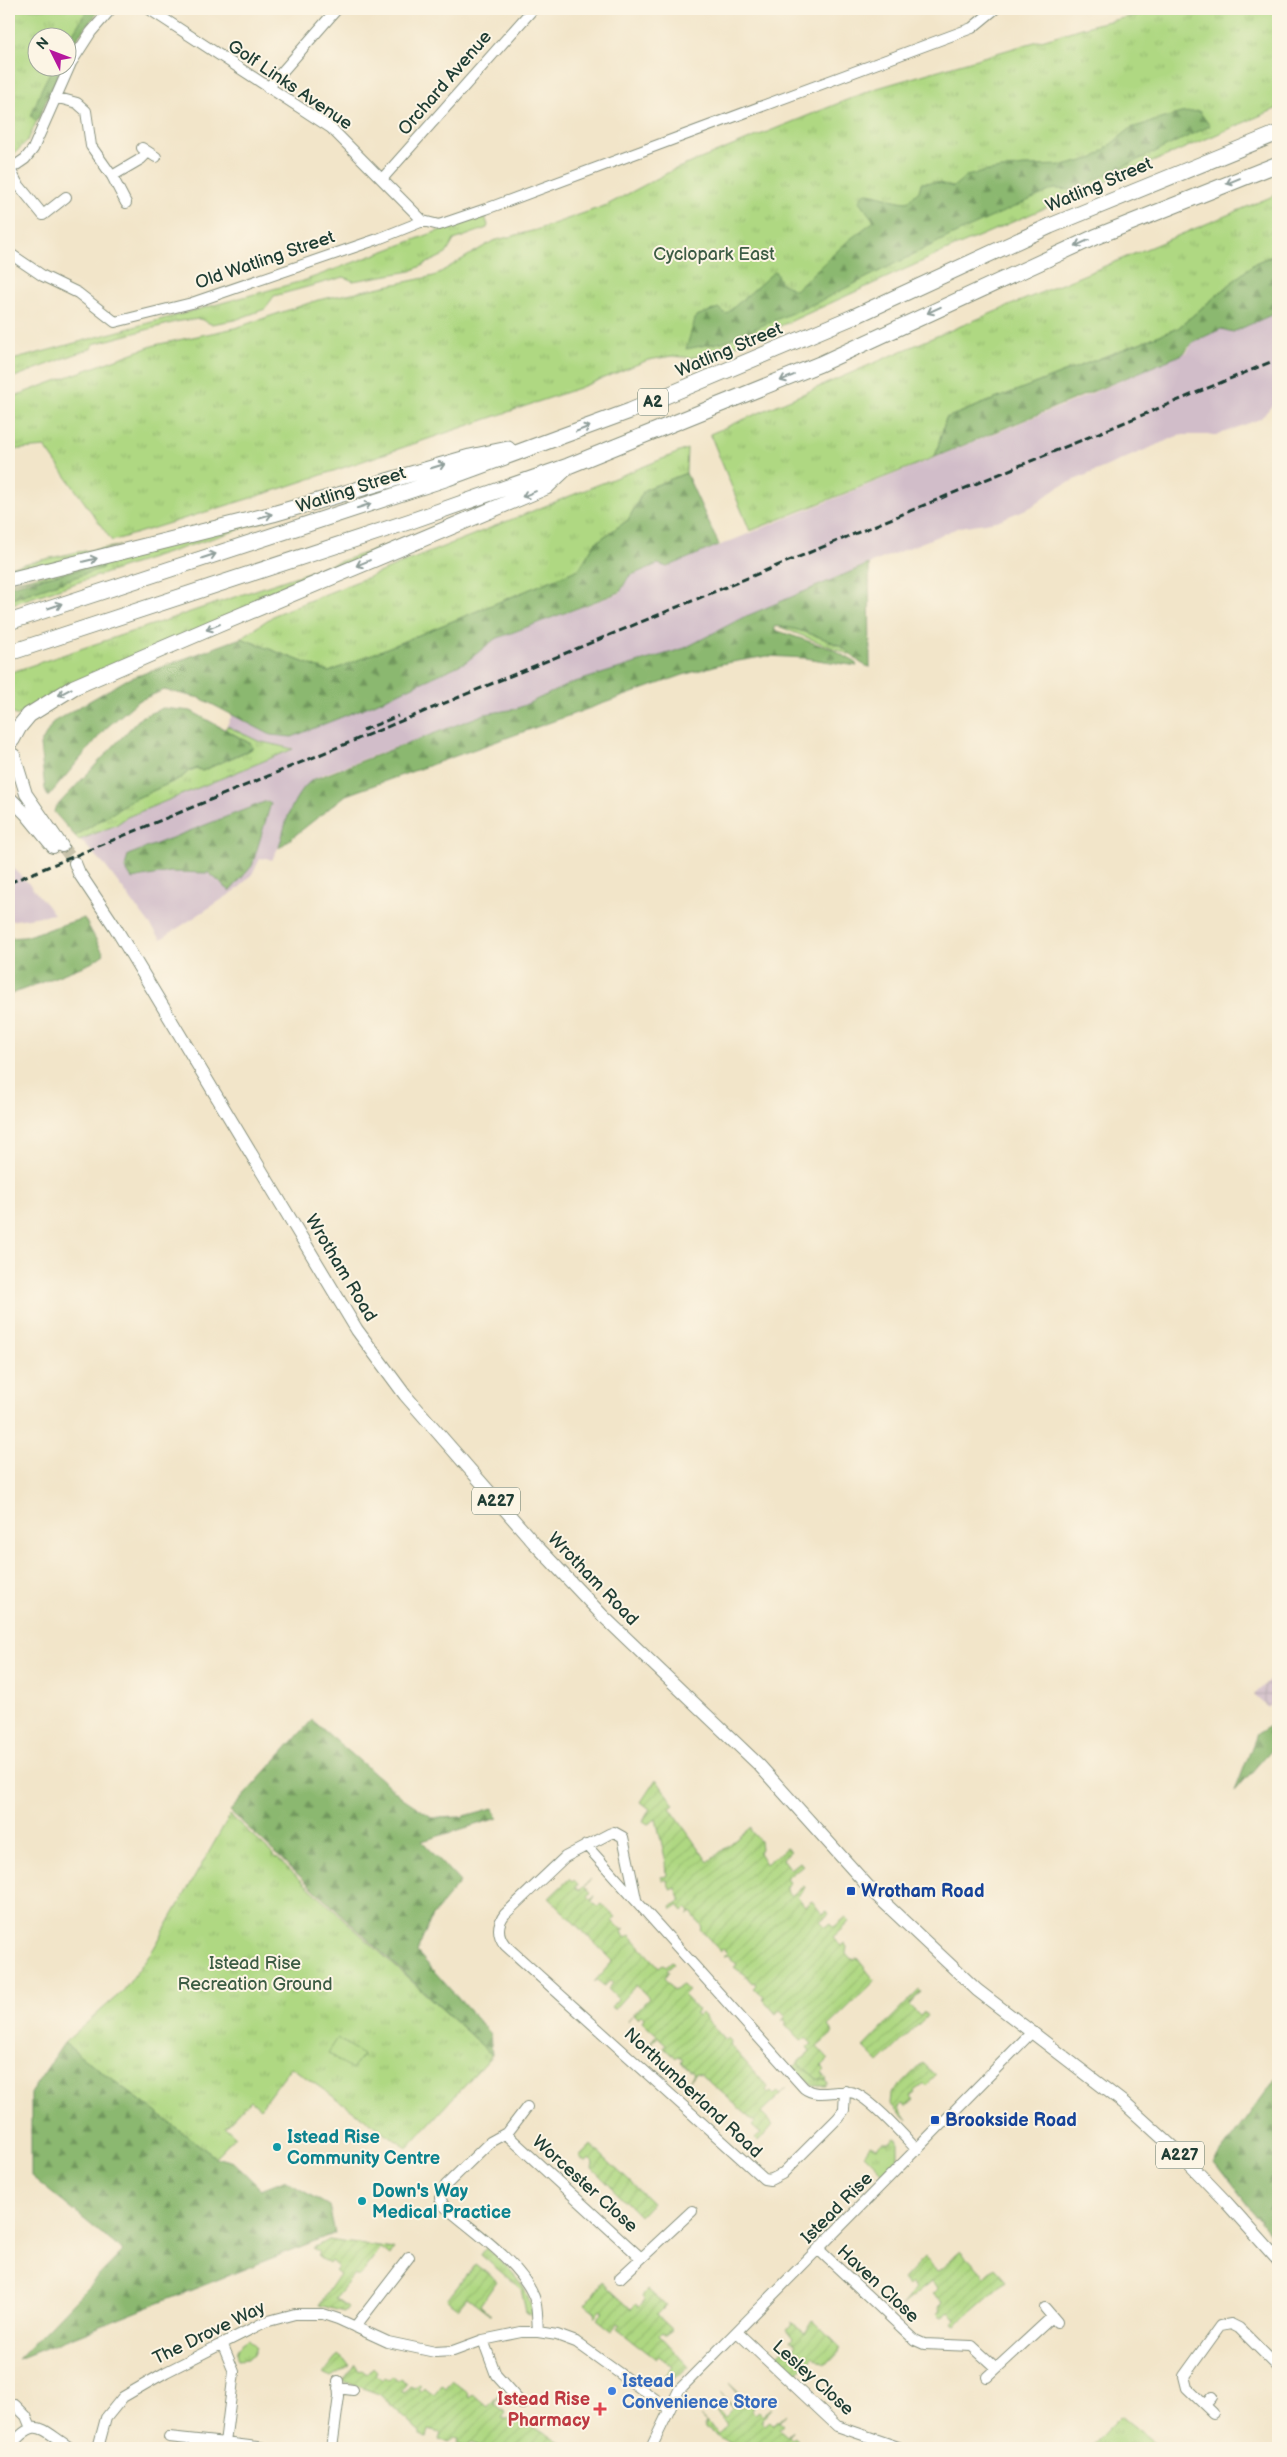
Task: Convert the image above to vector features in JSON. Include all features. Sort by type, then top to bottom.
[{"type":"highway","name":"Watling Street","points":[[9,622],[448,478],[562,437],[756,359],[1050,226],[1278,133]]},
{"type":"highway","name":"A2","points":[[9,653],[411,521],[568,466],[820,364],[1095,237],[1278,164]]},
{"type":"highway","points":[[9,580],[297,508],[470,456],[562,437]]},
{"type":"highway","points":[[12,743],[19,727],[29,715],[67,691],[222,623],[546,488],[568,466]]},
{"type":"main road","points":[[9,770],[12,743]]},
{"type":"main road","points":[[9,797],[58,848],[26,794],[12,743]]},
{"type":"main road","name":"Wrotham Road","points":[[74,867],[120,935],[357,1330],[412,1403],[549,1560],[603,1616],[759,1765],[868,1887],[977,1990],[1124,2103],[1179,2153],[1278,2260]]},
{"type":"street","points":[[66,197],[43,215],[9,170],[23,160],[33,149],[55,97],[76,55],[112,9]]},
{"type":"street","name":"Golf Links Avenue","points":[[149,9],[331,128],[423,221]]},
{"type":"street","points":[[268,88],[337,9]]},
{"type":"street","name":"Orchard Avenue","points":[[382,179],[533,9]]},
{"type":"street","points":[[423,221],[438,225],[486,209],[972,28],[995,9]]},
{"type":"street","points":[[55,97],[77,103],[85,109],[92,148],[112,176],[126,203]]},
{"type":"street","points":[[112,176],[140,160],[149,152]]},
{"type":"street","name":"Old Watling Street","points":[[9,253],[43,276],[78,293],[115,322],[192,303],[232,287],[378,239],[423,221]]},
{"type":"street","points":[[636,1899],[623,1837],[614,1832],[586,1845],[804,2088],[814,2093],[845,2091],[865,2098],[918,2150]]},
{"type":"street","name":"Northumberland Road","points":[[586,1845],[565,1857],[501,1919],[499,1931],[505,1945],[764,2179],[770,2180],[782,2174],[838,2118],[844,2110],[845,2091]]},
{"type":"street","name":"Istead Rise","points":[[651,2448],[679,2390],[918,2150],[1031,2033]]},
{"type":"street","name":"Worcester Close","points":[[527,2107],[506,2134],[490,2142],[452,2179],[442,2190],[440,2198],[444,2206],[507,2260],[526,2282],[535,2301],[538,2332]]},
{"type":"street","name":"Worcester Close","points":[[506,2134],[641,2258]]},
{"type":"street","name":"Worcester Close","points":[[620,2278],[692,2211]]},
{"type":"street","name":"Haven Close","points":[[819,2250],[915,2340],[924,2344],[972,2346],[996,2368]]},
{"type":"street","points":[[355,2327],[409,2257]]},
{"type":"street","points":[[987,2377],[1055,2319],[1044,2308]]},
{"type":"street","name":"The Drove Way","points":[[98,2448],[106,2418],[123,2397],[144,2384],[264,2322],[295,2314],[323,2314],[388,2342],[430,2352],[453,2351],[483,2340],[521,2332],[557,2335],[576,2342],[669,2409]]},
{"type":"street","points":[[1213,2413],[1208,2401],[1187,2388],[1184,2376],[1220,2326],[1235,2325],[1278,2367]]},
{"type":"street","name":"Lesley Close","points":[[737,2332],[837,2426],[901,2448]]},
{"type":"street","points":[[483,2340],[497,2378],[522,2404]]},
{"type":"street","points":[[222,2344],[234,2372],[225,2443]]},
{"type":"street","points":[[332,2448],[338,2385],[353,2390]]},
{"type":"street","points":[[15,2405],[27,2417],[31,2428]]},
{"type":"street","points":[[9,2448],[21,2434],[31,2428],[46,2430],[71,2448]]},
{"type":"street","points":[[169,2437],[266,2448]]},
{"type":"shaded area","points":[[1278,312],[1278,399],[1260,419],[1217,435],[1180,435],[1058,487],[1031,507],[997,521],[960,527],[869,564],[689,647],[572,683],[516,709],[485,714],[321,775],[312,780],[272,860],[260,859],[252,874],[238,889],[161,939],[106,867],[54,812],[141,717],[163,708],[191,711],[225,729],[232,715],[271,735],[466,662],[495,639],[620,593],[629,576],[658,564],[667,567],[1074,401],[1187,352],[1193,342],[1221,329],[1233,332]]},
{"type":"shaded area","points":[[9,864],[29,884],[54,914],[9,921]]},
{"type":"shaded area","points":[[1270,1680],[1278,1688],[1278,1697],[1268,1708],[1254,1695]]},
{"type":"green space","points":[[9,9],[101,9],[78,38],[78,28],[28,28],[28,78],[56,78],[28,140],[11,157],[9,156]]},
{"type":"green space","points":[[88,9],[101,9],[78,38],[78,28],[76,28]]},
{"type":"green space","name":"Cyclopark East","points":[[1164,9],[1278,9],[1278,108],[945,251],[745,342],[695,358],[672,356],[648,360],[579,388],[283,488],[112,541],[45,447],[9,450],[9,398],[155,345],[235,328],[318,300],[434,276],[493,241],[536,230],[607,205],[673,170],[874,89],[1096,24]]},
{"type":"green space","points":[[47,78],[57,78],[37,122],[31,116]]},
{"type":"green space","points":[[1199,111],[1210,126],[1074,190],[1054,189],[948,237],[818,302],[723,342],[686,349],[696,316],[719,308],[726,314],[775,271],[781,283],[795,290],[849,240],[874,221],[859,201],[864,193],[907,202],[919,191],[921,183],[936,182],[953,187],[966,176],[988,171],[1024,166],[1067,165],[1094,158],[1131,128],[1181,113]]},
{"type":"green space","points":[[1278,194],[1278,253],[1255,263],[1178,328],[946,418],[935,457],[750,531],[710,434],[932,338]]},
{"type":"green space","points":[[484,214],[488,225],[487,228],[454,240],[446,254],[411,271],[353,281],[344,277],[274,296],[265,309],[235,320],[211,324],[200,319],[180,321],[93,344],[92,348],[9,379],[9,361],[306,280]]},
{"type":"green space","points":[[1278,253],[1278,312],[1233,332],[1221,329],[1193,342],[1183,354],[935,457],[946,418],[1178,328],[1255,263]]},
{"type":"green space","points":[[687,449],[686,473],[644,490],[628,520],[595,543],[579,569],[329,672],[241,638],[276,614]]},
{"type":"green space","points":[[686,473],[719,545],[667,567],[658,564],[629,576],[620,592],[495,639],[466,662],[374,704],[292,737],[271,735],[200,698],[164,690],[138,701],[105,729],[48,797],[45,789],[40,745],[53,722],[126,680],[241,638],[329,672],[579,569],[595,543],[628,520],[644,490]]},
{"type":"green space","points":[[268,520],[9,605],[9,600],[103,567],[9,583]]},
{"type":"green space","points":[[407,539],[52,695],[17,716],[9,711],[9,673]]},
{"type":"green space","points":[[120,546],[9,574],[9,567],[78,552]]},
{"type":"green space","points":[[102,564],[102,568],[9,600],[9,586]]},
{"type":"green space","points":[[869,564],[870,667],[859,662],[842,647],[828,640],[798,630],[774,627],[775,630],[832,649],[855,662],[857,666],[805,658],[767,656],[721,664],[683,675],[346,795],[279,848],[294,802],[312,780],[485,714],[516,709],[572,683],[685,648],[742,618]]},
{"type":"green space","points":[[778,626],[818,636],[839,646],[853,656]]},
{"type":"green space","points":[[163,708],[191,711],[251,744],[253,748],[202,771],[197,768],[189,771],[181,778],[126,803],[75,836],[54,812],[55,808],[141,717]]},
{"type":"green space","points":[[227,726],[258,741],[293,749],[127,817],[116,825],[79,840],[75,836],[126,803],[181,778],[189,771],[197,768],[202,771],[252,749],[251,744],[225,729]]},
{"type":"green space","points":[[267,801],[271,803],[252,866],[230,891],[209,873],[170,872],[132,879],[125,868],[128,855]]},
{"type":"green space","points":[[84,918],[104,954],[91,963],[9,995],[9,938],[24,937]]},
{"type":"green space","points":[[312,1720],[403,1798],[433,1818],[461,1817],[493,1808],[498,1818],[422,1841],[460,1882],[432,1916],[417,1952],[490,2034],[492,2055],[230,1811]]},
{"type":"green space","points":[[1278,1721],[1278,1742],[1235,1791],[1257,1734]]},
{"type":"green space","points":[[656,1779],[674,1805],[670,1808],[708,1862],[751,1827],[751,1831],[760,1841],[761,1849],[758,1851],[766,1864],[786,1848],[791,1851],[782,1859],[790,1869],[799,1862],[803,1865],[786,1879],[790,1884],[785,1888],[791,1896],[804,1886],[805,1888],[797,1896],[805,1906],[812,1901],[822,1914],[827,1911],[829,1914],[820,1921],[826,1927],[831,1923],[834,1927],[846,1917],[849,1922],[833,1937],[841,1946],[844,1943],[847,1947],[846,1953],[851,1959],[857,1958],[875,1981],[828,2026],[833,2033],[817,2047],[828,2059],[821,2066],[825,2070],[822,2073],[826,2080],[817,2079],[798,2063],[810,2052],[807,2048],[812,2044],[806,2038],[801,2041],[785,2024],[787,2023],[784,2019],[782,2021],[786,2016],[780,2010],[776,2014],[763,1999],[764,1997],[753,1988],[756,1985],[754,1982],[752,1983],[734,1967],[737,1965],[728,1955],[724,1956],[727,1953],[723,1949],[720,1951],[700,1929],[702,1927],[691,1912],[687,1915],[690,1912],[686,1908],[683,1911],[678,1905],[672,1909],[671,1906],[681,1901],[676,1888],[671,1890],[666,1879],[663,1881],[661,1877],[667,1876],[666,1862],[656,1819],[648,1824],[643,1821],[650,1809],[641,1802]]},
{"type":"green space","name":"Istead Rise Recreation Ground","points":[[230,1815],[492,2055],[407,2148],[291,2067],[260,2108],[251,2100],[225,2127],[235,2136],[215,2157],[64,2043],[124,1990],[154,1948]]},
{"type":"green space","points":[[569,1879],[572,1882],[574,1880],[578,1884],[576,1888],[580,1890],[591,1879],[584,1887],[591,1892],[588,1896],[591,1899],[595,1896],[592,1901],[598,1907],[602,1904],[616,1917],[613,1921],[622,1930],[625,1928],[621,1932],[626,1938],[630,1935],[659,1967],[663,1964],[666,1966],[672,1961],[674,1963],[667,1969],[669,1971],[664,1978],[674,1990],[682,1985],[688,1991],[684,1995],[698,2010],[694,2013],[698,2016],[701,2013],[726,2041],[729,2039],[732,2042],[730,2045],[768,2087],[766,2090],[768,2093],[771,2091],[774,2094],[778,2091],[781,2094],[761,2113],[773,2125],[758,2142],[755,2139],[761,2133],[752,2125],[755,2122],[701,2074],[696,2073],[690,2080],[694,2073],[681,2062],[683,2060],[678,2056],[676,2058],[664,2047],[666,2044],[658,2037],[649,2045],[657,2035],[642,2021],[644,2018],[641,2015],[638,2018],[634,2014],[627,2021],[649,1998],[636,1985],[614,2009],[611,2007],[618,1999],[608,1989],[613,1983],[610,1981],[604,1986],[597,1980],[594,1982],[613,1961],[549,1898]]},
{"type":"green space","points":[[919,1990],[921,1992],[909,2005],[920,2016],[924,2012],[927,2016],[879,2063],[863,2047]]},
{"type":"green space","points":[[338,2038],[362,2055],[352,2070],[328,2053]]},
{"type":"green space","points":[[64,2043],[215,2157],[233,2162],[261,2189],[284,2180],[329,2206],[335,2233],[18,2359],[123,2251],[31,2176],[31,2092]]},
{"type":"green space","points":[[798,2063],[817,2079],[826,2080],[828,2083],[826,2086],[812,2086],[794,2067]]},
{"type":"green space","points":[[922,2063],[936,2076],[926,2086],[923,2083],[915,2091],[916,2093],[911,2097],[914,2101],[906,2106],[902,2104],[898,2108],[907,2121],[890,2104],[891,2094]]},
{"type":"green space","points":[[1278,2078],[1278,2244],[1214,2162]]},
{"type":"green space","points":[[895,2138],[898,2140],[898,2157],[883,2173],[864,2154],[870,2145],[876,2148],[882,2142],[890,2142]]},
{"type":"green space","points":[[591,2145],[652,2203],[640,2216],[592,2168],[593,2163],[589,2159],[585,2162],[579,2157]]},
{"type":"green space","points":[[328,2240],[394,2249],[390,2256],[381,2249],[359,2277],[354,2275],[335,2298],[348,2307],[344,2312],[319,2305],[340,2274],[335,2270],[338,2267],[331,2261],[329,2264],[317,2255],[319,2253],[313,2248]]},
{"type":"green space","points":[[486,2248],[517,2278],[527,2294],[533,2316],[526,2312],[521,2289],[481,2255]]},
{"type":"green space","points":[[961,2251],[985,2276],[994,2268],[1006,2281],[956,2325],[953,2323],[956,2319],[949,2311],[941,2317],[938,2314],[941,2310],[939,2307],[943,2303],[933,2294],[938,2289],[932,2281],[901,2306],[916,2288],[911,2283],[908,2286],[903,2280],[924,2258],[937,2271]]},
{"type":"green space","points":[[475,2264],[497,2281],[480,2305],[491,2315],[467,2297],[458,2308],[447,2300]]},
{"type":"green space","points":[[602,2282],[631,2309],[636,2304],[639,2307],[645,2300],[642,2297],[647,2289],[666,2306],[657,2315],[673,2330],[666,2335],[662,2332],[659,2335],[688,2366],[668,2384],[662,2379],[673,2367],[659,2356],[656,2359],[617,2329],[620,2325],[617,2323],[612,2331],[597,2319],[603,2312],[600,2310],[595,2317],[594,2312],[585,2305]]},
{"type":"green space","points":[[813,2320],[841,2348],[825,2365],[813,2356],[794,2376],[767,2350],[776,2356],[787,2346],[792,2350],[796,2345],[791,2341],[794,2338],[787,2329],[792,2324],[790,2322],[805,2333]]},
{"type":"green space","points":[[249,2339],[256,2346],[253,2354],[248,2359],[238,2360],[237,2350]]},
{"type":"green space","points":[[338,2355],[350,2365],[331,2377],[324,2373]]},
{"type":"green space","points":[[355,2364],[359,2371],[362,2370],[367,2374],[373,2367],[378,2372],[376,2375],[382,2380],[385,2377],[389,2380],[392,2376],[398,2381],[400,2378],[407,2383],[401,2391],[404,2393],[410,2386],[414,2388],[418,2384],[421,2386],[418,2389],[421,2391],[424,2388],[434,2395],[442,2385],[445,2388],[451,2380],[468,2393],[469,2397],[473,2394],[488,2407],[499,2394],[494,2403],[506,2413],[502,2418],[529,2424],[568,2448],[477,2448],[477,2445],[471,2443],[469,2447],[457,2443],[458,2438],[453,2437],[449,2442],[439,2440],[441,2433],[429,2430],[427,2437],[420,2435],[420,2432],[379,2394],[343,2381]]},
{"type":"green space","points":[[730,2383],[753,2406],[762,2398],[751,2410],[755,2414],[759,2411],[763,2415],[772,2408],[761,2421],[765,2425],[770,2421],[774,2425],[786,2414],[779,2422],[783,2425],[779,2429],[787,2436],[793,2430],[789,2436],[792,2439],[795,2437],[798,2440],[789,2448],[726,2448],[730,2443],[704,2427],[707,2423],[701,2417],[719,2433],[728,2425],[711,2407],[724,2417],[733,2408],[720,2393],[732,2405],[741,2396]]},
{"type":"green space","points":[[1121,2416],[1161,2448],[1089,2448]]},
{"type":"tunnel","points":[[62,846],[75,863]]},
{"type":"railway","points":[[9,883],[1278,359]]},
{"type":"railway","points":[[363,730],[398,716]]},
{"type":"place","name":"Wrotham Road","points":[[851,1891]]},
{"type":"place","name":"Brookside Road","points":[[935,2120]]},
{"type":"place","name":"Istead Rise Community Centre","points":[[277,2147]]},
{"type":"place","name":"Down's Way Medical Practice","points":[[362,2201]]},
{"type":"place","name":"Istead Convenience Store","points":[[612,2391]]},
{"type":"place","name":"Istead Rise Pharmacy","points":[[600,2409]]}]
